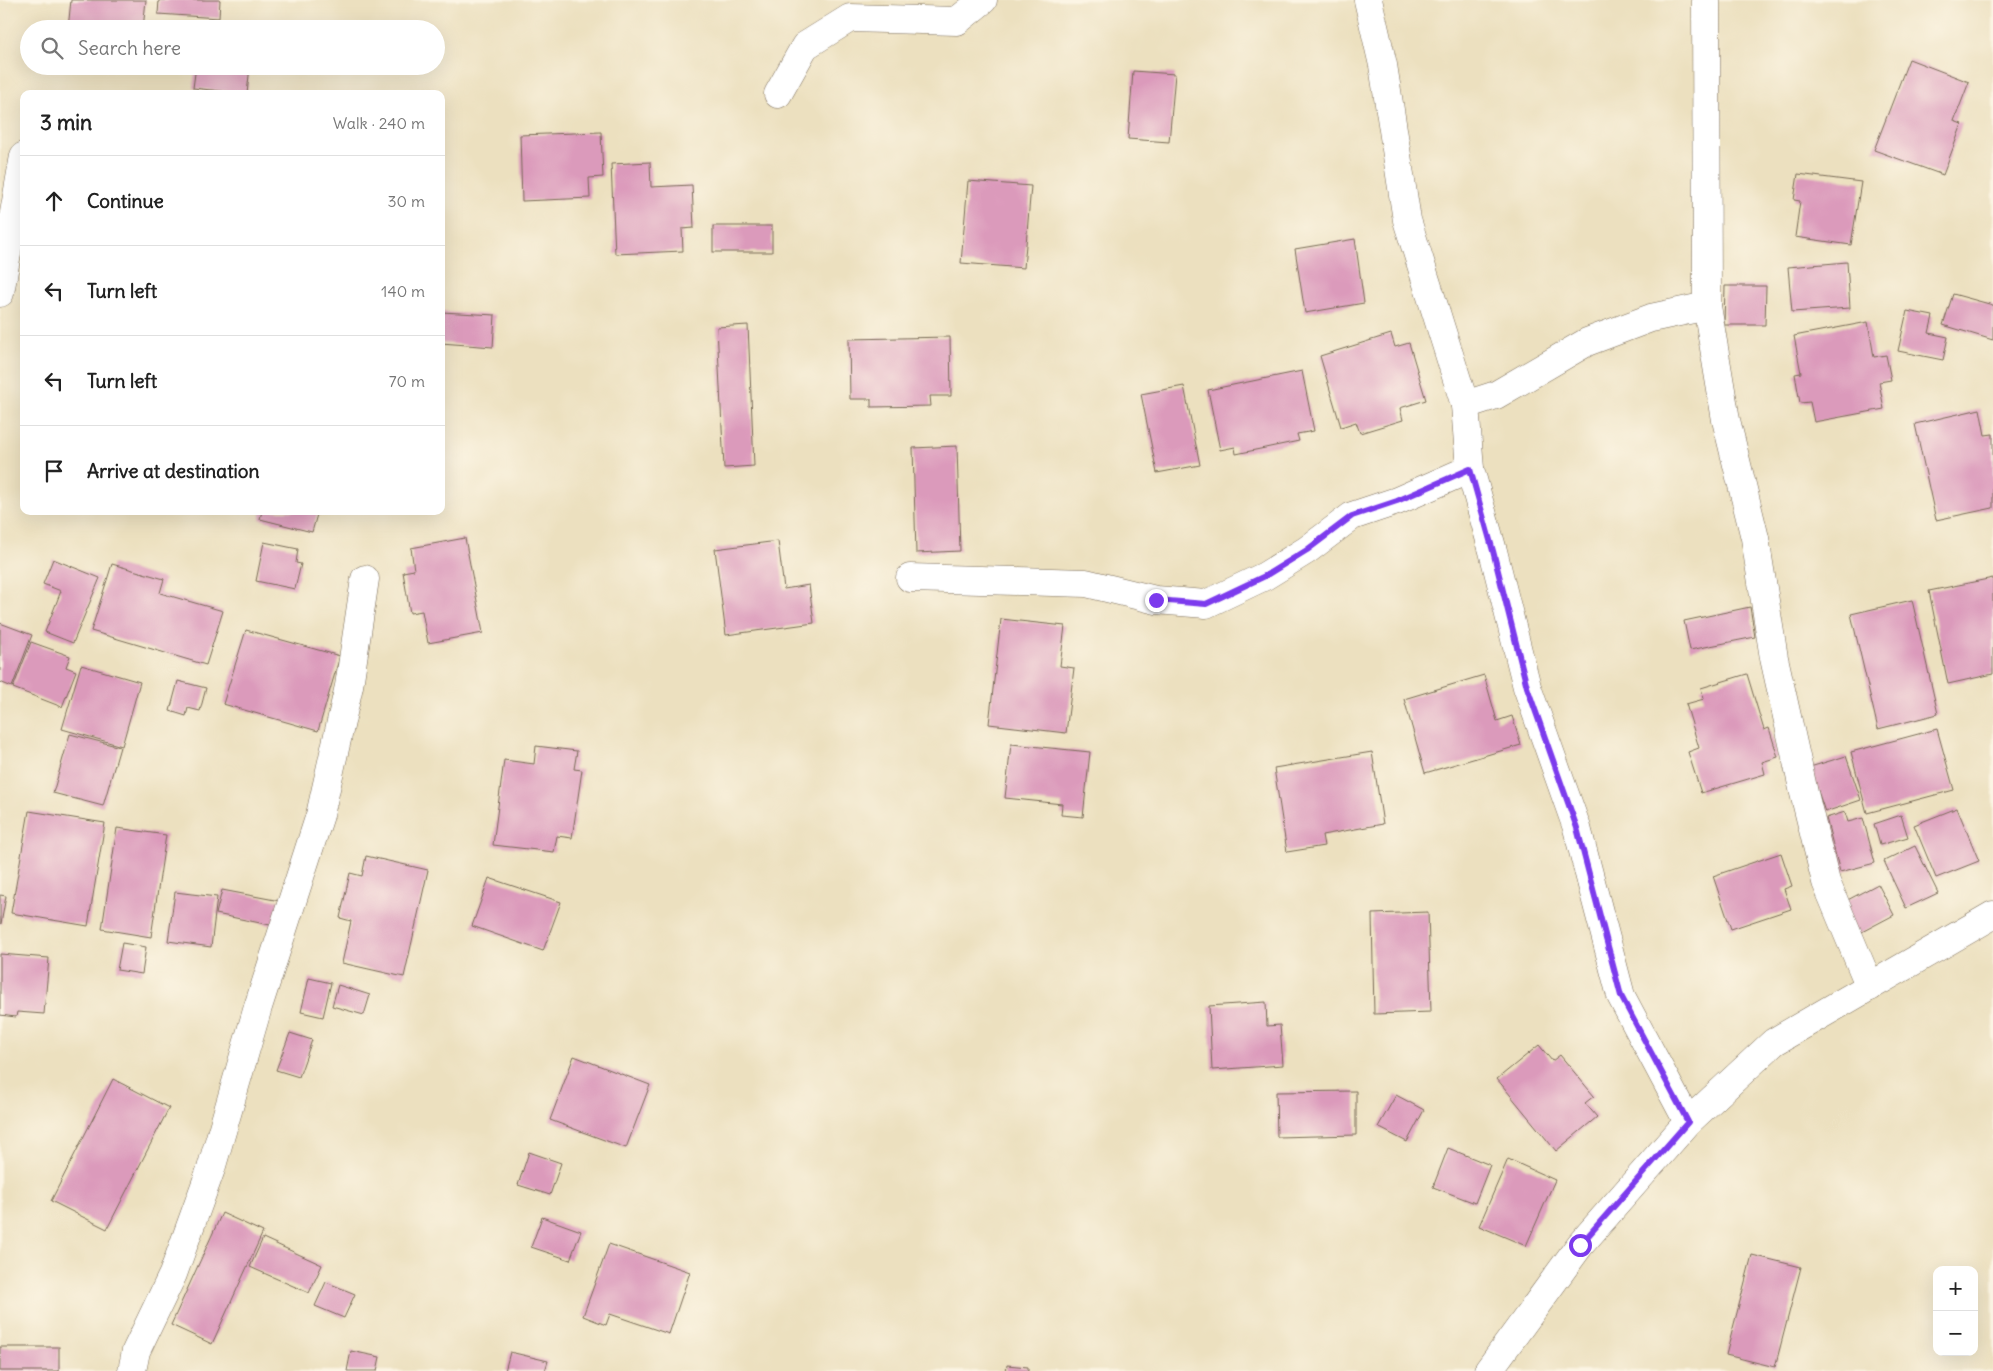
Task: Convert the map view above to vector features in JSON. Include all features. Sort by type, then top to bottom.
[{"type":"street","points":[[778,94],[805,46],[850,18],[957,20],[983,0]]},
{"type":"street","points":[[1368,0],[1382,64],[1407,220],[1465,405],[1470,469],[1493,551],[1527,687],[1577,828],[1621,996],[1688,1122]]},
{"type":"street","points":[[1706,0],[1707,306],[1726,420],[1755,538],[1774,658],[1804,793],[1826,882],[1870,987]]},
{"type":"street","points":[[0,294],[20,179]]},
{"type":"street","points":[[1465,405],[1496,395],[1587,342],[1651,318],[1707,306]]},
{"type":"street","points":[[910,578],[1086,583],[1156,600],[1206,604],[1265,576],[1307,550],[1352,516],[1397,501],[1470,469]]},
{"type":"street","points":[[132,1371],[136,1351],[173,1274],[211,1169],[258,1007],[320,815],[350,686],[365,578]]},
{"type":"street","points":[[1488,1371],[1580,1245],[1688,1122],[1774,1042],[1993,915]]},
{"type":"building","points":[[71,0],[146,0],[144,20],[69,20]]},
{"type":"building","points":[[159,0],[220,0],[219,18],[158,14]]},
{"type":"building","points":[[1909,59],[1969,82],[1954,121],[1962,124],[1943,175],[1874,150]]},
{"type":"building","points":[[1133,71],[1175,74],[1169,142],[1128,139]]},
{"type":"building","points":[[195,75],[249,75],[247,90],[193,88]]},
{"type":"building","points":[[601,132],[603,177],[589,178],[590,198],[522,201],[520,135]]},
{"type":"building","points":[[650,162],[651,187],[692,185],[694,228],[682,229],[683,251],[615,254],[611,164]]},
{"type":"building","points":[[1798,174],[1861,182],[1851,245],[1795,237],[1800,201],[1794,200]]},
{"type":"building","points":[[968,181],[1031,186],[1024,268],[961,263]]},
{"type":"building","points":[[713,226],[772,226],[772,252],[713,252]]},
{"type":"building","points":[[1355,239],[1364,303],[1305,313],[1295,249]]},
{"type":"building","points":[[1847,262],[1850,308],[1792,312],[1788,267]]},
{"type":"building","points":[[1725,286],[1766,286],[1765,325],[1724,325]]},
{"type":"building","points":[[1953,294],[1993,305],[1993,340],[1943,325]]},
{"type":"building","points":[[1907,311],[1933,316],[1929,333],[1948,337],[1943,360],[1898,351]]},
{"type":"building","points":[[445,312],[495,315],[493,347],[445,343]]},
{"type":"building","points":[[1868,322],[1874,357],[1886,355],[1891,380],[1879,382],[1884,409],[1814,422],[1810,402],[1800,403],[1795,374],[1801,373],[1794,336]]},
{"type":"building","points":[[748,325],[754,466],[724,468],[717,327]]},
{"type":"building","points":[[1391,334],[1395,347],[1409,343],[1426,400],[1400,408],[1403,420],[1360,433],[1356,422],[1341,427],[1320,356]]},
{"type":"building","points":[[950,337],[951,396],[930,396],[931,406],[871,407],[871,399],[850,399],[849,339]]},
{"type":"building","points":[[1302,371],[1314,431],[1297,434],[1299,441],[1236,454],[1235,447],[1220,450],[1208,390]]},
{"type":"building","points":[[1184,386],[1200,465],[1157,473],[1141,394]]},
{"type":"building","points":[[1980,409],[1985,435],[1993,434],[1993,508],[1936,520],[1915,424]]},
{"type":"building","points":[[957,446],[960,551],[916,553],[913,448]]},
{"type":"building","points":[[261,515],[317,515],[312,532],[260,519]]},
{"type":"building","points":[[465,538],[483,633],[428,643],[422,611],[410,613],[403,572],[414,570],[411,548]]},
{"type":"building","points":[[778,541],[784,589],[809,585],[814,623],[726,635],[715,549]]},
{"type":"building","points":[[264,542],[298,549],[296,563],[301,564],[295,589],[256,581]]},
{"type":"building","points":[[53,559],[100,578],[73,643],[45,632],[61,591],[43,584]]},
{"type":"building","points":[[112,564],[164,579],[160,593],[223,611],[206,665],[91,631]]},
{"type":"building","points":[[1993,578],[1993,674],[1948,684],[1929,591]]},
{"type":"building","points":[[1912,600],[1938,714],[1878,729],[1851,614]]},
{"type":"building","points":[[1750,607],[1755,637],[1690,650],[1684,621]]},
{"type":"building","points":[[1001,619],[1065,626],[1060,666],[1074,668],[1066,733],[989,724]]},
{"type":"building","points":[[0,623],[32,635],[12,687],[0,682]]},
{"type":"building","points":[[246,630],[340,656],[318,731],[223,704]]},
{"type":"building","points":[[31,642],[70,656],[66,667],[76,671],[62,707],[13,688]]},
{"type":"building","points":[[81,665],[140,682],[122,746],[62,729]]},
{"type":"building","points":[[1747,674],[1764,730],[1769,728],[1778,757],[1762,762],[1765,774],[1701,793],[1688,752],[1699,748],[1686,704],[1704,699],[1701,688]]},
{"type":"building","points":[[1484,675],[1497,721],[1512,716],[1521,745],[1425,773],[1404,699]]},
{"type":"building","points":[[178,681],[206,688],[200,711],[188,708],[186,716],[170,711]]},
{"type":"building","points":[[1937,729],[1954,790],[1867,813],[1851,752]]},
{"type":"building","points":[[70,734],[120,747],[103,806],[53,793]]},
{"type":"building","points":[[1011,744],[1090,752],[1083,817],[1061,815],[1062,804],[1005,798]]},
{"type":"building","points":[[536,746],[577,751],[574,769],[582,770],[572,838],[557,836],[554,852],[493,845],[504,760],[534,764]]},
{"type":"building","points":[[1372,752],[1383,824],[1322,835],[1324,846],[1287,852],[1274,768]]},
{"type":"building","points":[[1846,756],[1861,800],[1825,812],[1810,767]]},
{"type":"building","points":[[1957,808],[1979,861],[1936,878],[1914,825]]},
{"type":"building","points":[[29,811],[105,823],[88,926],[11,913]]},
{"type":"building","points":[[1845,812],[1848,822],[1863,818],[1875,863],[1840,872],[1826,818]]},
{"type":"building","points":[[1901,815],[1908,837],[1880,845],[1874,824]]},
{"type":"building","points":[[117,828],[166,835],[151,937],[102,929]]},
{"type":"building","points":[[1915,846],[1938,893],[1906,908],[1884,861]]},
{"type":"building","points":[[1781,853],[1792,886],[1784,889],[1791,909],[1731,929],[1713,876]]},
{"type":"building","points":[[366,856],[428,870],[404,977],[342,963],[351,921],[340,918],[350,873],[362,876]]},
{"type":"building","points":[[489,878],[561,902],[543,951],[472,926]]},
{"type":"building","points":[[1878,884],[1894,915],[1856,935],[1840,904]]},
{"type":"building","points":[[222,890],[280,901],[275,926],[216,914]]},
{"type":"building","points":[[175,892],[217,897],[211,947],[168,941]]},
{"type":"building","points":[[0,895],[6,896],[1,924],[0,924]]},
{"type":"building","points":[[1428,912],[1431,1012],[1374,1014],[1372,914]]},
{"type":"building","points":[[122,943],[146,947],[142,974],[117,970]]},
{"type":"building","points":[[0,954],[49,958],[44,1014],[17,1012],[16,1017],[0,1015]]},
{"type":"building","points":[[309,978],[331,983],[323,1017],[301,1012]]},
{"type":"building","points":[[338,985],[370,995],[364,1015],[332,1006]]},
{"type":"building","points":[[1266,1002],[1267,1026],[1280,1025],[1283,1065],[1212,1070],[1209,1006]]},
{"type":"building","points":[[290,1033],[312,1040],[299,1077],[276,1070]]},
{"type":"building","points":[[1539,1045],[1552,1061],[1560,1055],[1594,1096],[1585,1103],[1597,1117],[1556,1151],[1497,1079]]},
{"type":"building","points":[[574,1056],[650,1085],[626,1148],[550,1120]]},
{"type":"building","points":[[113,1079],[169,1108],[107,1229],[51,1201]]},
{"type":"building","points":[[1356,1091],[1356,1135],[1277,1137],[1276,1092]]},
{"type":"building","points":[[1396,1095],[1424,1110],[1407,1142],[1378,1127]]},
{"type":"building","points":[[1448,1148],[1490,1165],[1475,1203],[1433,1187]]},
{"type":"building","points":[[529,1152],[561,1163],[550,1195],[518,1185]]},
{"type":"building","points":[[1508,1159],[1555,1180],[1526,1246],[1479,1226]]},
{"type":"building","points":[[222,1213],[263,1232],[212,1344],[171,1325]]},
{"type":"building","points":[[542,1217],[581,1231],[570,1260],[531,1247]]},
{"type":"building","points":[[263,1238],[322,1265],[309,1293],[250,1267]]},
{"type":"building","points":[[609,1244],[690,1272],[669,1334],[610,1314],[606,1325],[583,1316]]},
{"type":"building","points":[[1752,1255],[1801,1267],[1775,1367],[1726,1355]]},
{"type":"building","points":[[326,1282],[355,1294],[344,1318],[315,1306]]},
{"type":"building","points":[[0,1347],[59,1347],[59,1371],[0,1371]]},
{"type":"building","points":[[351,1351],[380,1357],[377,1371],[347,1371]]},
{"type":"building","points":[[510,1352],[548,1361],[545,1371],[505,1371]]},
{"type":"building","points":[[1007,1365],[1028,1367],[1028,1371],[1006,1371]]},
{"type":"route","points":[[1156,600],[1206,604],[1265,576],[1307,550],[1352,516],[1397,501],[1470,469],[1493,551],[1527,687],[1577,828],[1621,996],[1688,1122],[1580,1245]]}]
